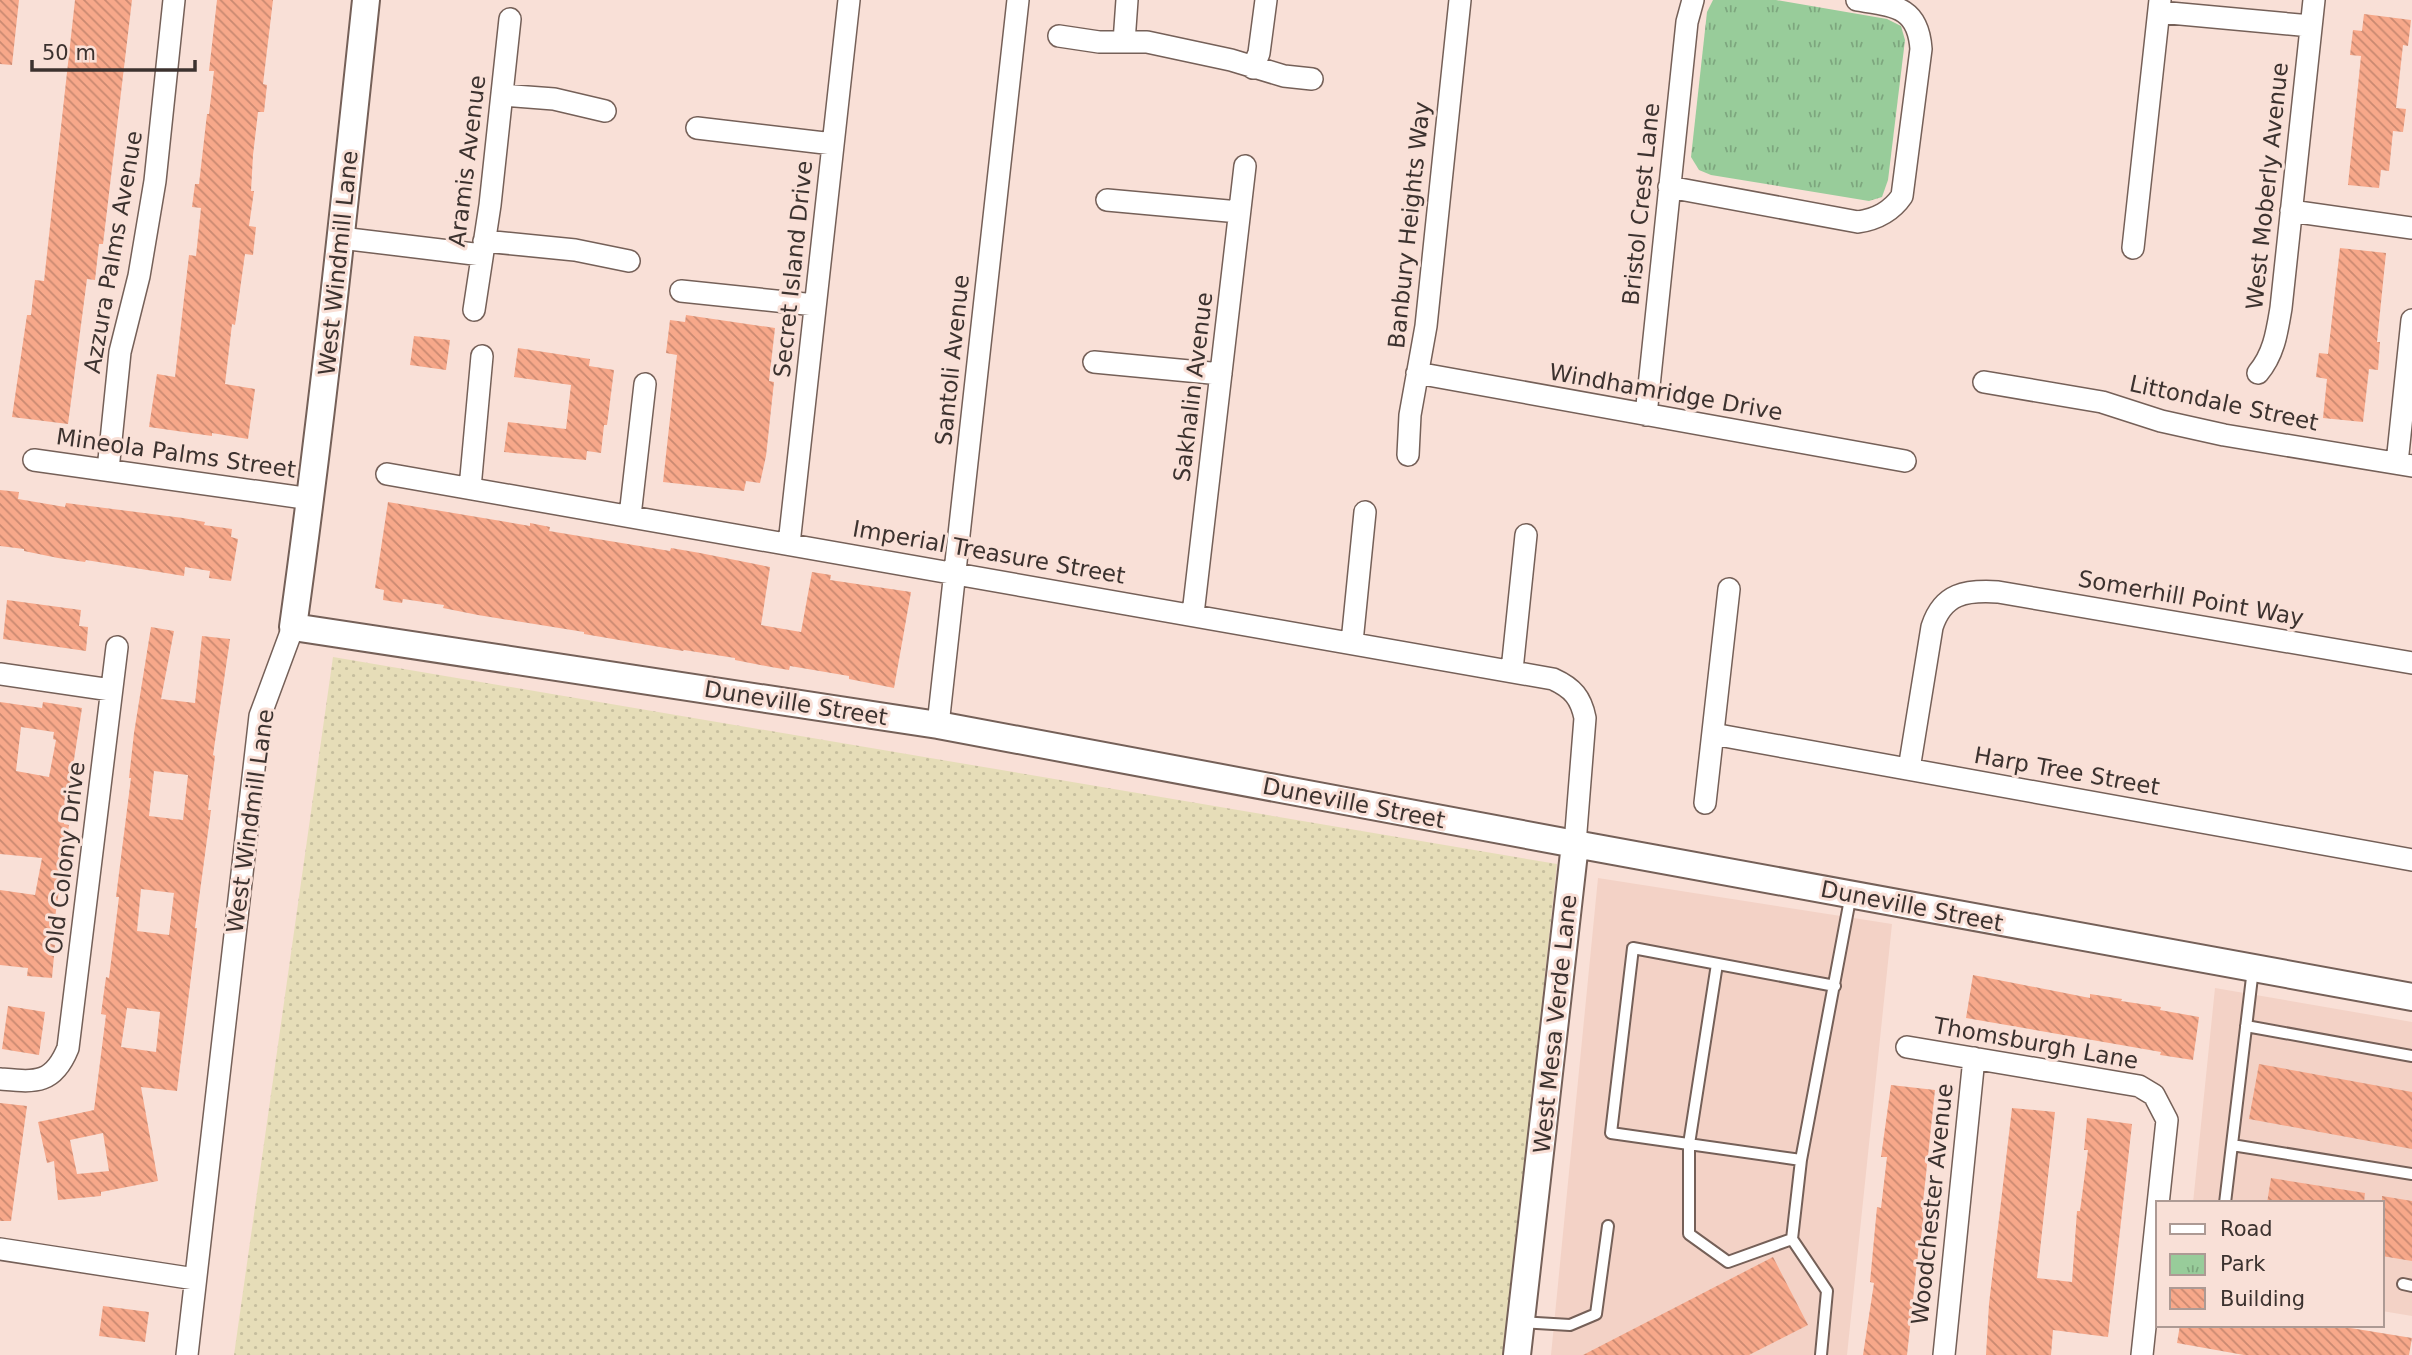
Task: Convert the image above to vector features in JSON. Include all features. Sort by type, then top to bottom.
[{"type":"street","name":"Azzura Palms Avenue","points":[[108,470],[120,352],[139,276],[155,181],[174,0]]},
{"type":"street","name":"West Windmill Lane","points":[[187,1355],[260,716],[293,627],[311,499],[366,0]]},
{"type":"street","name":"Secret Island Drive","points":[[789,544],[849,0]]},
{"type":"street","name":"Santoli Avenue","points":[[938,724],[1017,0]]},
{"type":"street","points":[[1124,42],[1127,0]]},
{"type":"street","points":[[1253,68],[1259,53],[1266,0]]},
{"type":"street","name":"Banbury Heights Way","points":[[1408,455],[1409,427],[1426,326],[1460,0]]},
{"type":"street","name":"Bristol Crest Lane","points":[[1646,415],[1687,22],[1693,0]]},
{"type":"street","points":[[1669,187],[1858,222],[1874,219],[1894,207],[1902,196],[1921,50],[1920,34],[1914,20],[1903,10],[1857,0]]},
{"type":"street","name":"West Moberly Avenue","points":[[2258,373],[2267,362],[2275,341],[2281,308],[2314,0]]},
{"type":"street","points":[[2133,248],[2159,6],[2311,26]]},
{"type":"street","name":"Aramis Avenue","points":[[474,310],[510,19]]},
{"type":"street","points":[[1059,36],[1099,42],[1147,42],[1231,60],[1284,76],[1312,79]]},
{"type":"street","points":[[502,94],[554,99],[605,111]]},
{"type":"street","points":[[697,128],[833,144]]},
{"type":"street","name":"Sakhalin Avenue","points":[[1193,614],[1245,166]]},
{"type":"street","points":[[1107,200],[1239,212]]},
{"type":"street","points":[[2291,211],[2412,228]]},
{"type":"street","points":[[341,238],[483,248],[575,250],[629,261]]},
{"type":"street","points":[[681,291],[815,305]]},
{"type":"street","points":[[2404,465],[2412,327]]},
{"type":"street","points":[[470,488],[482,356]]},
{"type":"street","points":[[1094,362],[1221,374]]},
{"type":"street","name":"Windhamridge Drive","points":[[1417,373],[1905,461]]},
{"type":"street","name":"Littondale Street","points":[[1984,382],[2102,402],[2161,421],[2224,435],[2404,465]]},
{"type":"street","points":[[630,516],[645,384]]},
{"type":"street","name":"Mineola Palms Street","points":[[34,460],[311,499]]},
{"type":"street","name":"Imperial Treasure Street","points":[[387,474],[1512,670],[1553,679],[1577,694]]},
{"type":"street","points":[[1352,642],[1365,512]]},
{"type":"street","points":[[1512,670],[1526,535]]},
{"type":"street","points":[[1705,803],[1729,589]]},
{"type":"street","name":"Somerhill Point Way","points":[[1909,769],[1932,627],[1937,612],[1960,593],[1975,590],[1998,592],[2412,663]]},
{"type":"street","name":"Duneville Street","points":[[293,627],[938,724],[2412,997]]},
{"type":"street","name":"Old Colony Drive","points":[[0,1079],[38,1080],[54,1072],[68,1048],[117,647]]},
{"type":"street","points":[[0,674],[111,690]]},
{"type":"street","name":"West Mesa Verde Lane","points":[[1517,1355],[1575,844],[1586,719],[1577,694]]},
{"type":"street","name":"Harp Tree Street","points":[[1713,734],[2412,860]]},
{"type":"street","name":"Thomsburgh Lane","points":[[1907,1047],[2139,1086],[2154,1095],[2167,1119],[2158,1201]]},
{"type":"street","name":"Woodchester Avenue","points":[[1944,1355],[1974,1058]]},
{"type":"street","name":"Thomsburgh Lane","points":[[2142,1355],[2156,1223]]},
{"type":"street","points":[[0,1249],[195,1279]]},
{"type":"lane","points":[[1821,1355],[1827,1291],[1792,1239],[1801,1160],[1851,894]]},
{"type":"lane","points":[[1801,1160],[1611,1133],[1633,948],[1835,986]]},
{"type":"lane","points":[[1717,964],[1689,1144],[1689,1234],[1728,1262],[1792,1239]]},
{"type":"lane","points":[[2225,1201],[2253,969]]},
{"type":"lane","points":[[2246,1026],[2412,1056]]},
{"type":"lane","points":[[2232,1145],[2412,1174]]},
{"type":"lane","points":[[1521,1322],[1570,1325],[1596,1314],[1608,1226]]},
{"type":"shaded area","points":[[1598,878],[1892,924],[1847,1355],[1551,1355]]},
{"type":"shaded area","points":[[2215,988],[2412,1022],[2412,1316],[2384,1311],[2384,1201],[2193,1201]]},
{"type":"sand","points":[[333,657],[1557,864],[1504,1355],[234,1355]]},
{"type":"green space","points":[[1713,0],[1776,0],[1887,19],[1901,26],[1905,40],[1888,180],[1882,197],[1869,201],[1711,175],[1699,170],[1691,157],[1707,12]]},
{"type":"building","points":[[0,0],[19,0],[12,65],[0,64]]},
{"type":"building","points":[[75,0],[132,0],[103,244],[99,244],[95,280],[87,279],[68,424],[12,417],[35,280],[44,281]]},
{"type":"building","points":[[217,0],[273,0],[263,84],[267,85],[264,112],[258,112],[253,155],[251,191],[254,191],[249,226],[256,227],[253,255],[245,254],[235,325],[232,324],[225,384],[255,389],[248,439],[149,427],[157,374],[175,377],[189,255],[196,256],[201,208],[192,207],[195,184],[199,184],[209,114],[214,71],[209,71]]},
{"type":"building","points":[[2364,14],[2411,20],[2408,46],[2403,45],[2396,108],[2406,109],[2403,132],[2393,131],[2389,171],[2381,170],[2379,188],[2348,185],[2361,56],[2350,55],[2353,30],[2362,31]]},
{"type":"building","points":[[2340,248],[2386,253],[2377,342],[2380,342],[2378,370],[2369,369],[2363,422],[2323,418],[2327,379],[2316,377],[2319,353],[2328,354]]},
{"type":"building","points":[[686,315],[775,328],[769,381],[774,382],[766,456],[760,483],[746,481],[744,491],[663,482],[677,355],[666,353],[670,320],[685,322]]},
{"type":"building","points":[[414,336],[450,340],[446,370],[410,365]]},
{"type":"building","points":[[518,348],[590,359],[589,366],[614,370],[601,453],[587,451],[586,460],[504,452],[508,422],[566,429],[571,385],[514,377]]},
{"type":"building","points":[[0,490],[19,492],[18,499],[65,507],[66,503],[183,518],[205,522],[204,525],[232,529],[231,537],[238,539],[231,581],[209,578],[210,571],[185,567],[184,576],[58,558],[0,546]]},
{"type":"building","points":[[388,502],[530,526],[530,523],[550,527],[549,531],[670,551],[671,548],[770,567],[761,625],[801,632],[812,572],[831,575],[830,580],[911,592],[894,688],[849,679],[849,676],[790,666],[789,670],[735,658],[478,615],[443,608],[444,605],[403,599],[402,603],[383,600],[384,590],[375,588]]},
{"type":"building","points":[[7,600],[81,610],[79,626],[88,627],[86,651],[3,639]]},
{"type":"building","points":[[151,627],[174,631],[161,699],[195,703],[202,636],[230,639],[213,755],[208,810],[211,810],[177,1091],[141,1087],[158,1181],[101,1192],[101,1196],[58,1200],[54,1161],[47,1163],[38,1122],[94,1110],[106,1015],[101,1014],[106,977],[109,978],[119,897],[116,897],[134,733]],"holes":[[[154,771],[188,775],[183,820],[149,816]],[[141,889],[174,893],[169,935],[137,931]],[[127,1008],[160,1012],[156,1052],[121,1047]],[[103,1133],[109,1171],[77,1174],[70,1140]]]},
{"type":"building","points":[[0,702],[42,708],[43,702],[82,708],[64,824],[69,825],[51,944],[55,945],[52,978],[27,976],[28,968],[0,965],[0,890],[35,895],[42,858],[0,854]],"holes":[[[21,727],[54,732],[53,739],[56,740],[49,777],[16,771]]]},
{"type":"building","points":[[1973,975],[2090,998],[2090,994],[2122,999],[2121,1001],[2161,1007],[2160,1010],[2199,1017],[2193,1060],[1966,1018]]},
{"type":"building","points":[[8,1006],[45,1012],[39,1055],[2,1049]]},
{"type":"building","points":[[2259,1064],[2412,1092],[2412,1149],[2249,1119]]},
{"type":"building","points":[[1891,1085],[1935,1090],[1924,1213],[1907,1355],[1863,1355],[1874,1283],[1870,1282],[1877,1207],[1881,1208],[1887,1157],[1881,1157]]},
{"type":"building","points":[[0,1103],[27,1106],[11,1221],[0,1221]]},
{"type":"building","points":[[2012,1108],[2055,1112],[2037,1278],[2072,1282],[2077,1211],[2080,1211],[2088,1150],[2084,1150],[2087,1118],[2132,1124],[2108,1337],[2053,1330],[2051,1355],[1986,1355],[1989,1304]]},
{"type":"building","points":[[2271,1178],[2365,1193],[2364,1201],[2267,1201]]},
{"type":"building","points":[[2382,1196],[2412,1201],[2412,1261],[2384,1256]]},
{"type":"building","points":[[1773,1257],[1808,1325],[1749,1355],[1583,1355]]},
{"type":"building","points":[[103,1306],[149,1312],[145,1342],[99,1336]]},
{"type":"building","points":[[2180,1327],[2344,1327],[2412,1338],[2409,1355],[2244,1355],[2177,1343]]}]
